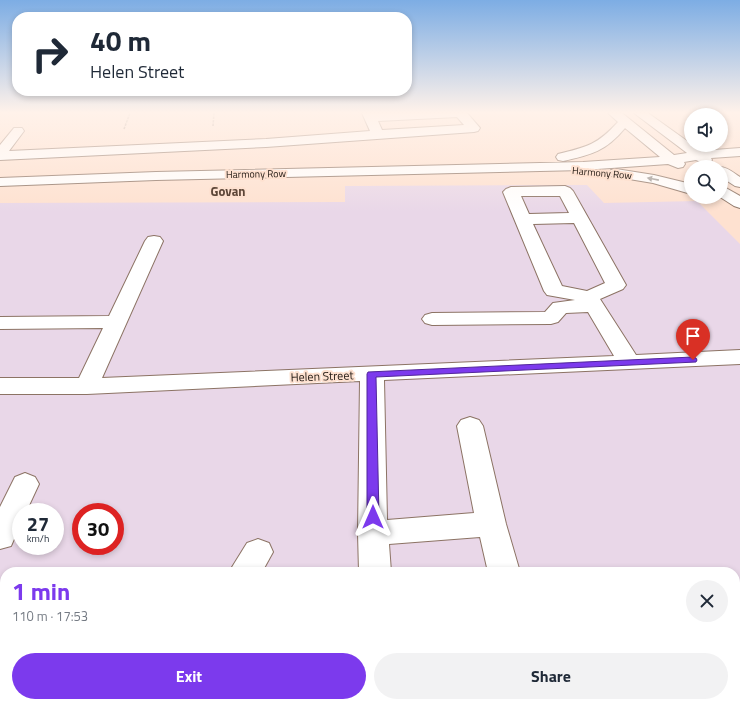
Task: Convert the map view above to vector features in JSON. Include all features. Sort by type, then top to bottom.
[{"type":"street","points":[[0,155],[7,146]]},
{"type":"street","points":[[0,155],[191,146]]},
{"type":"street","name":"Harmony Row","points":[[511,168],[579,154],[597,149],[601,146]]},
{"type":"street","points":[[654,146],[684,167]]},
{"type":"street","points":[[685,146],[705,160]]},
{"type":"street","points":[[156,176],[166,147]]},
{"type":"street","name":"Harmony Row","points":[[0,182],[156,176],[583,166],[667,156],[699,156],[740,152]]},
{"type":"street","name":"Harmony Row","points":[[511,168],[626,175],[654,179],[684,187]]},
{"type":"street","points":[[728,176],[740,184]]},
{"type":"street","points":[[432,319],[551,318],[560,307],[592,301],[616,285],[565,191],[511,192],[554,291],[592,301],[630,363]]},
{"type":"street","points":[[728,196],[738,202]]},
{"type":"street","points":[[728,199],[738,202]]},
{"type":"street","points":[[522,219],[579,218]]},
{"type":"street","points":[[88,386],[116,322],[154,242]]},
{"type":"street","points":[[0,323],[116,322]]},
{"type":"street","name":"Helen Street","points":[[0,386],[88,386],[740,357]]},
{"type":"street","points":[[372,374],[373,533],[375,567]]},
{"type":"street","points":[[470,426],[503,567]]},
{"type":"street","points":[[0,537],[25,484]]},
{"type":"street","points":[[373,533],[492,524]]},
{"type":"shaded area","points":[[587,185],[604,203],[684,201],[684,204],[700,204],[740,244],[740,567],[0,567],[0,203],[345,202],[345,186]]},
{"type":"district","name":"Govan","points":[[228,191]]},
{"type":"route","points":[[373,517],[372,374],[693,360]]}]
